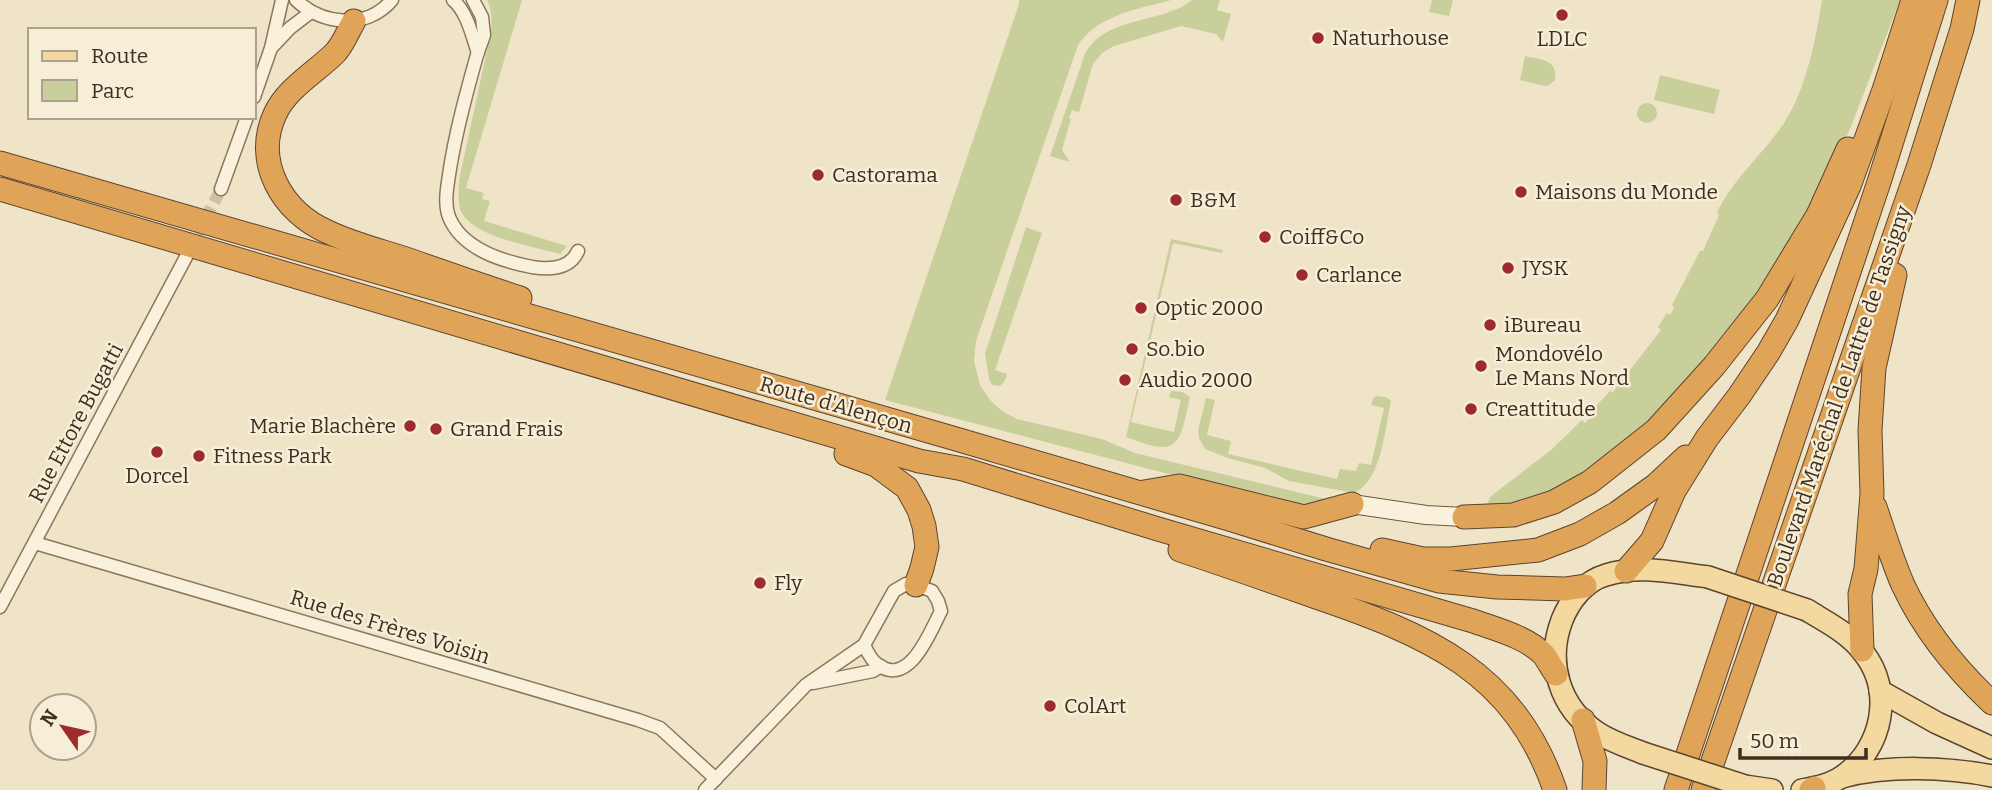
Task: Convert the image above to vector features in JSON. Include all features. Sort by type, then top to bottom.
[{"type":"highway","points":[[1626,570],[1652,541],[1674,491],[1707,438],[1768,353],[1787,320],[1849,186],[1913,0]]},
{"type":"highway","name":"Boulevard Maréchal de Lattre de Tassigny","points":[[1676,790],[1862,232],[1936,0]]},
{"type":"highway","name":"Boulevard Maréchal de Lattre de Tassigny","points":[[1703,790],[1919,165],[1962,29],[1968,0]]},
{"type":"highway","points":[[354,21],[337,51],[289,94],[276,113],[268,137],[267,159],[272,176],[288,203],[299,214],[328,232],[650,341],[717,370]]},
{"type":"highway","points":[[1464,517],[1513,514],[1553,502],[1590,482],[1656,430],[1714,366],[1767,299],[1818,215],[1862,117],[1884,90]]},
{"type":"highway","points":[[4,164],[717,370]]},
{"type":"highway","points":[[1862,650],[1860,594],[1866,569],[1872,494],[1870,430],[1874,368],[1891,288],[1926,183],[1919,165]]},
{"type":"highway","points":[[0,189],[919,461],[963,469],[1485,625],[1508,633],[1540,652],[1556,674]]},
{"type":"highway","name":"Route d'Alençon","points":[[717,370],[1140,493]]},
{"type":"highway","points":[[749,410],[775,430],[876,465],[907,488],[919,510],[927,547],[916,585]]},
{"type":"highway","points":[[1229,519],[1243,511],[1396,554],[1423,559],[1451,559],[1538,550],[1580,534],[1618,513],[1656,485],[1707,438]]},
{"type":"highway","points":[[919,461],[960,479],[1347,607],[1417,636],[1467,666],[1516,713],[1536,743],[1555,790]]},
{"type":"highway","points":[[1140,493],[1179,486],[1304,517],[1352,503]]},
{"type":"highway","points":[[1140,493],[1438,581],[1537,589],[1585,586]]},
{"type":"highway","points":[[1872,494],[1903,585],[1920,617],[1949,657],[1992,703]]},
{"type":"highway","points":[[1583,720],[1595,761],[1594,790]]},
{"type":"main road","points":[[1772,790],[1745,786],[1643,753],[1599,733],[1583,720],[1567,700],[1556,674],[1555,645],[1558,629],[1572,601],[1585,586],[1604,575],[1626,570],[1646,569],[1708,577],[1807,610],[1847,636],[1862,650],[1878,679],[1880,720],[1874,738],[1842,777]]},
{"type":"main road","points":[[1880,691],[1937,723],[1992,748]]},
{"type":"main road","points":[[1809,789],[1861,772],[1923,770],[1992,776]]},
{"type":"street","points":[[256,91],[271,48],[282,0]]},
{"type":"street","points":[[296,0],[320,17],[336,21],[354,21],[372,15],[392,0]]},
{"type":"street","points":[[453,0],[460,7],[478,52]]},
{"type":"street","points":[[473,0],[484,26],[454,147],[446,196],[446,206],[453,224],[480,250],[520,265],[556,268],[572,260],[578,251]]},
{"type":"street","points":[[271,48],[290,28],[311,12]]},
{"type":"street","points":[[222,189],[246,119]]},
{"type":"street","name":"Rue Ettore Bugatti","points":[[0,607],[186,257]]},
{"type":"street","points":[[1352,503],[1426,515],[1464,517]]},
{"type":"street","name":"Rue des Frères Voisin","points":[[35,542],[638,720],[660,729],[716,779]]},
{"type":"street","points":[[705,790],[806,685],[864,645],[894,591],[906,584],[932,591],[941,611],[915,659],[892,669],[881,666],[875,663],[864,645]]},
{"type":"street","points":[[806,685],[873,671],[881,666]]},
{"type":"green space","points":[[487,0],[522,0],[466,188],[484,193],[482,199],[490,201],[484,221],[567,246],[560,254],[489,233],[466,219],[460,209],[460,175],[491,32]]},
{"type":"green space","points":[[1019,0],[1171,0],[1132,10],[1108,20],[1086,35],[1078,45],[976,341],[974,361],[980,385],[990,400],[1017,419],[1102,439],[1135,453],[1334,501],[1306,510],[885,400]]},
{"type":"green space","points":[[1192,0],[1220,0],[1217,10],[1231,14],[1223,42],[1216,34],[1181,26],[1114,46],[1102,53],[1093,64],[1079,112],[1072,110],[1069,118],[1071,119],[1062,150],[1070,162],[1050,156],[1085,54],[1094,42],[1120,26],[1165,14]]},
{"type":"green space","points":[[1432,0],[1453,0],[1449,16],[1429,12]]},
{"type":"green space","points":[[1822,0],[1900,0],[1850,129],[1815,203],[1769,277],[1720,349],[1625,448],[1547,498],[1484,509],[1491,496],[1551,450],[1582,420],[1585,423],[1591,417],[1589,414],[1610,391],[1613,392],[1661,330],[1658,327],[1667,313],[1670,315],[1674,308],[1672,305],[1700,251],[1703,251],[1724,200],[1776,135],[1792,110],[1809,63]]},
{"type":"green space","points":[[1525,56],[1551,64],[1555,80],[1545,86],[1520,80]]},
{"type":"green space","points":[[1660,75],[1720,90],[1714,114],[1654,100]]},
{"type":"green space","points":[[1647,103],[1654,106],[1657,113],[1654,120],[1647,123],[1640,120],[1637,113],[1640,106]]},
{"type":"green space","points":[[1026,227],[1042,233],[995,370],[1007,374],[1000,386],[992,385],[985,354]]},
{"type":"green space","points":[[1171,239],[1223,250],[1222,253],[1173,243],[1131,422],[1174,432],[1181,400],[1169,397],[1171,391],[1183,392],[1190,397],[1179,437],[1174,443],[1157,447],[1126,437]]},
{"type":"green space","points":[[1376,396],[1386,397],[1391,401],[1381,453],[1371,477],[1354,493],[1289,481],[1265,468],[1205,449],[1199,438],[1198,430],[1206,398],[1215,400],[1207,435],[1231,441],[1228,454],[1337,479],[1340,469],[1356,471],[1359,463],[1371,465],[1384,408],[1371,405]]},
{"type":"tunnel","points":[[189,250],[221,189]]},
{"type":"place","name":"LDLC","points":[[1562,15]]},
{"type":"place","name":"Naturhouse","points":[[1318,38]]},
{"type":"place","name":"Castorama","points":[[818,175]]},
{"type":"place","name":"Maisons du Monde","points":[[1521,192]]},
{"type":"place","name":"B&M","points":[[1176,200]]},
{"type":"place","name":"Coiff&Co","points":[[1265,237]]},
{"type":"place","name":"JYSK","points":[[1508,268]]},
{"type":"place","name":"Carlance","points":[[1302,275]]},
{"type":"place","name":"Optic 2000","points":[[1141,308]]},
{"type":"place","name":"iBureau","points":[[1490,325]]},
{"type":"place","name":"So.bio","points":[[1132,349]]},
{"type":"place","name":"Mondovélo Le Mans Nord","points":[[1481,366]]},
{"type":"place","name":"Audio 2000","points":[[1125,380]]},
{"type":"place","name":"Creattitude","points":[[1471,409]]},
{"type":"place","name":"Marie Blachère","points":[[410,426]]},
{"type":"place","name":"Grand Frais","points":[[436,429]]},
{"type":"place","name":"Dorcel","points":[[157,452]]},
{"type":"place","name":"Fitness Park","points":[[199,456]]},
{"type":"place","name":"Fly","points":[[760,583]]},
{"type":"place","name":"ColArt","points":[[1050,706]]}]
